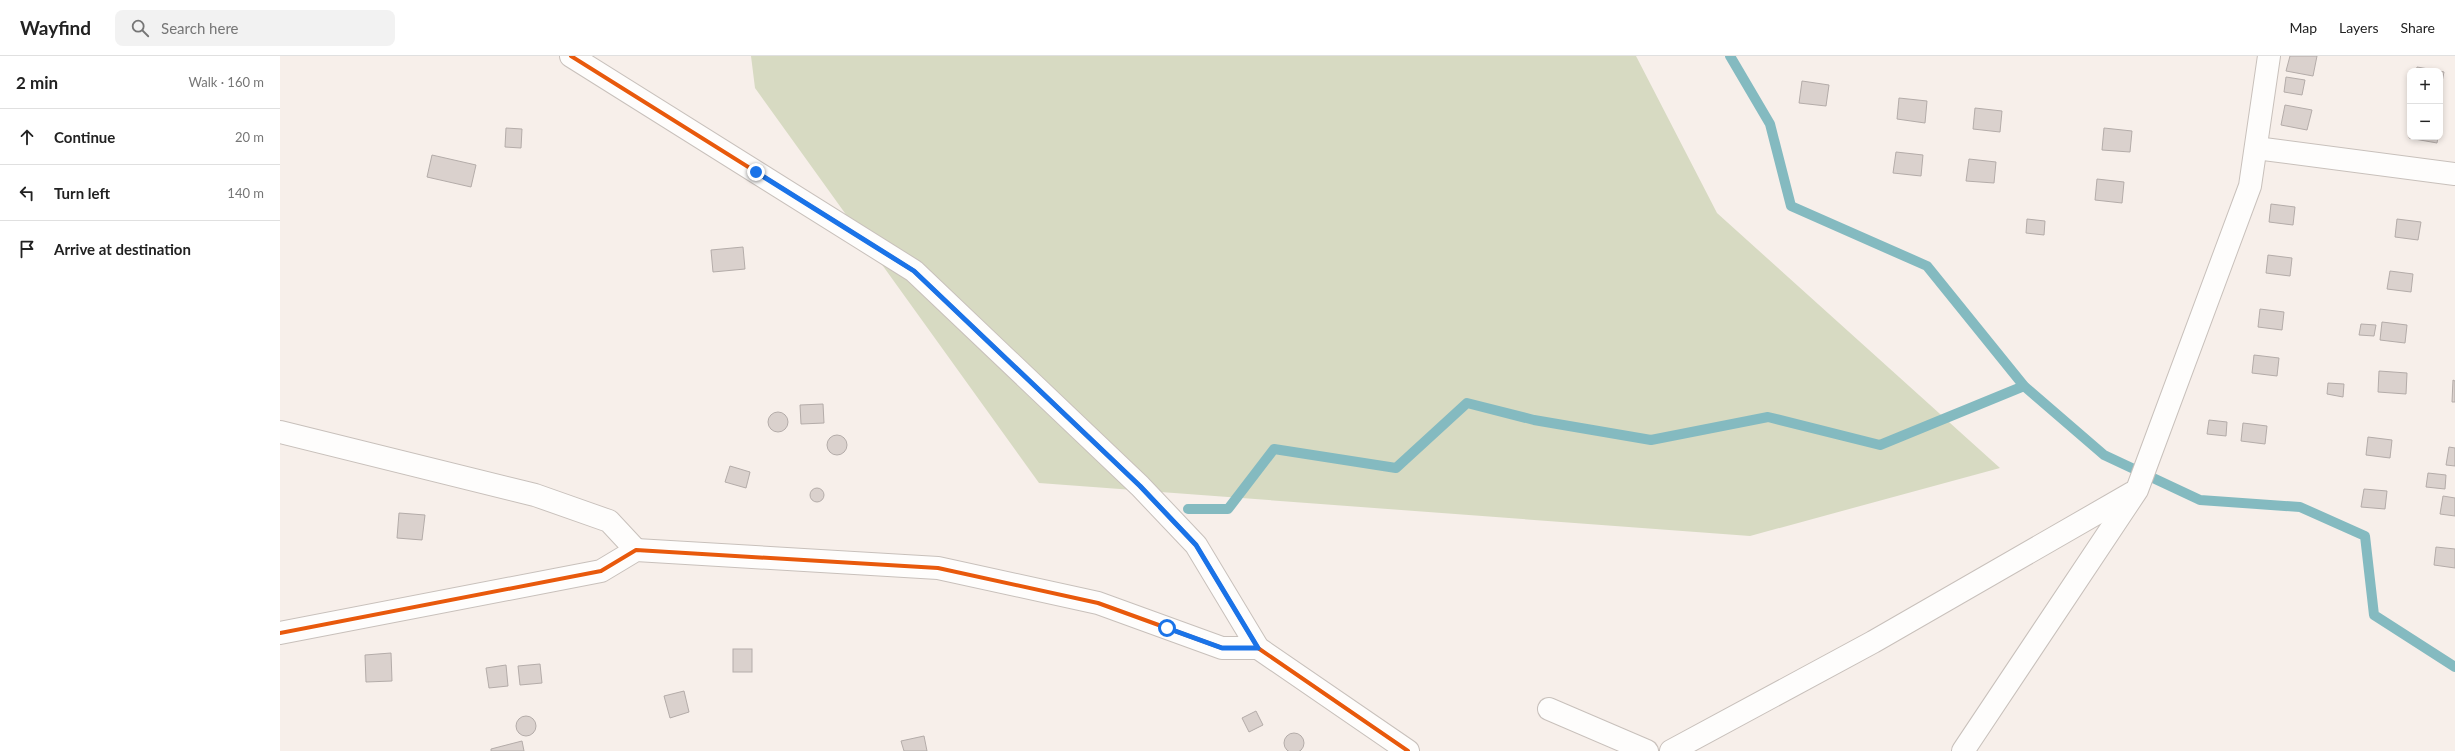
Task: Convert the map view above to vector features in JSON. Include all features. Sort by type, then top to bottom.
[{"type":"street","points":[[571,56],[914,271],[1140,486],[1196,545],[1258,648],[1408,751]]},
{"type":"street","points":[[1963,751],[2137,490],[2250,186],[2269,56]]},
{"type":"street","points":[[2256,148],[2455,174]]},
{"type":"street","points":[[280,432],[536,495],[609,521],[636,550]]},
{"type":"street","points":[[1671,751],[1873,642],[2137,490]]},
{"type":"street","points":[[280,633],[601,571],[636,550],[938,568],[1098,603],[1222,648],[1258,648]]},
{"type":"street","points":[[1549,709],[1647,751]]},
{"type":"green space","points":[[751,56],[1636,56],[1717,213],[2000,468],[1750,536],[1039,483],[755,88]]},
{"type":"building","points":[[2290,56],[2317,56],[2313,76],[2286,71]]},
{"type":"building","points":[[2286,77],[2305,80],[2302,95],[2284,92]]},
{"type":"building","points":[[1802,81],[1829,85],[1826,106],[1799,103]]},
{"type":"building","points":[[1899,98],[1927,101],[1925,123],[1897,119]]},
{"type":"building","points":[[2285,105],[2312,110],[2307,130],[2281,125]]},
{"type":"building","points":[[1975,108],[2002,111],[2000,132],[1973,129]]},
{"type":"building","points":[[506,128],[522,129],[521,148],[505,147]]},
{"type":"building","points":[[2104,128],[2132,131],[2130,152],[2102,150]]},
{"type":"building","points":[[2420,140],[2438,140],[2437,143]]},
{"type":"building","points":[[1896,152],[1923,155],[1921,176],[1893,173]]},
{"type":"building","points":[[432,155],[476,165],[471,187],[427,177]]},
{"type":"building","points":[[1969,159],[1996,162],[1994,183],[1966,181]]},
{"type":"building","points":[[2097,179],[2124,182],[2122,203],[2095,200]]},
{"type":"building","points":[[2271,204],[2295,207],[2293,225],[2269,222]]},
{"type":"building","points":[[2027,219],[2045,221],[2044,235],[2026,233]]},
{"type":"building","points":[[2397,219],[2421,222],[2418,240],[2395,237]]},
{"type":"building","points":[[743,247],[745,269],[713,272],[711,250]]},
{"type":"building","points":[[2268,255],[2292,258],[2290,276],[2266,273]]},
{"type":"building","points":[[2390,271],[2413,274],[2411,292],[2387,289]]},
{"type":"building","points":[[2260,309],[2284,312],[2282,330],[2258,327]]},
{"type":"building","points":[[2382,322],[2407,325],[2405,343],[2380,340]]},
{"type":"building","points":[[2361,324],[2376,325],[2374,336],[2359,335]]},
{"type":"building","points":[[2254,355],[2279,358],[2277,376],[2252,373]]},
{"type":"building","points":[[2379,371],[2407,373],[2406,394],[2378,392]]},
{"type":"building","points":[[2453,380],[2455,381],[2455,402],[2452,402]]},
{"type":"building","points":[[2328,383],[2344,384],[2343,397],[2327,394]]},
{"type":"building","points":[[823,404],[824,423],[801,424],[800,405]]},
{"type":"building","points":[[778,412],[785,415],[788,422],[785,429],[778,432],[771,429],[768,422],[771,415]]},
{"type":"building","points":[[2209,420],[2227,422],[2226,436],[2207,434]]},
{"type":"building","points":[[2243,423],[2267,426],[2265,444],[2241,441]]},
{"type":"building","points":[[837,435],[844,438],[847,445],[844,452],[837,455],[830,452],[827,445],[830,438]]},
{"type":"building","points":[[2368,437],[2392,440],[2390,458],[2366,455]]},
{"type":"building","points":[[2449,447],[2455,448],[2455,466],[2446,465]]},
{"type":"building","points":[[730,466],[750,472],[746,488],[725,482]]},
{"type":"building","points":[[2428,473],[2446,475],[2445,489],[2426,487]]},
{"type":"building","points":[[817,488],[822,490],[824,495],[822,500],[817,502],[812,500],[810,495],[812,490]]},
{"type":"building","points":[[2364,489],[2387,491],[2385,509],[2361,507]]},
{"type":"building","points":[[2443,496],[2455,498],[2455,516],[2440,514]]},
{"type":"building","points":[[399,513],[425,515],[422,540],[397,538]]},
{"type":"building","points":[[2436,547],[2455,549],[2455,568],[2434,565]]},
{"type":"building","points":[[733,649],[752,649],[752,672],[733,672]]},
{"type":"building","points":[[391,653],[392,681],[366,682],[365,655]]},
{"type":"building","points":[[540,664],[542,683],[520,685],[518,666]]},
{"type":"building","points":[[506,665],[508,686],[489,688],[486,668]]},
{"type":"building","points":[[684,691],[689,712],[670,718],[664,696]]},
{"type":"building","points":[[1256,711],[1263,725],[1249,732],[1242,718]]},
{"type":"building","points":[[526,716],[533,719],[536,726],[533,733],[526,736],[519,733],[516,726],[519,719]]},
{"type":"building","points":[[1290,734],[1298,734],[1303,739],[1303,747],[1298,752],[1290,752],[1285,747],[1285,739]]},
{"type":"building","points":[[924,736],[927,751],[904,751],[901,741]]},
{"type":"building","points":[[522,741],[524,751],[491,751],[491,749]]},
{"type":"waterway","points":[[1730,56],[1770,124],[1791,206],[1927,266],[2024,386],[2104,455],[2200,500],[2300,507],[2365,536],[2374,615],[2455,667]]},
{"type":"waterway","points":[[1188,509],[1228,509],[1274,449],[1396,468],[1467,403],[1534,420],[1651,440],[1768,417],[1880,445],[2024,386]]},
{"type":"cycle path","points":[[571,56],[914,271],[1140,486],[1196,545],[1258,648],[1408,751]]},
{"type":"cycle path","points":[[280,633],[601,571],[636,550],[938,568],[1098,603],[1222,648],[1258,648]]},
{"type":"route","points":[[756,172],[914,271],[1140,486],[1196,545],[1258,648],[1222,648],[1167,628]]}]
